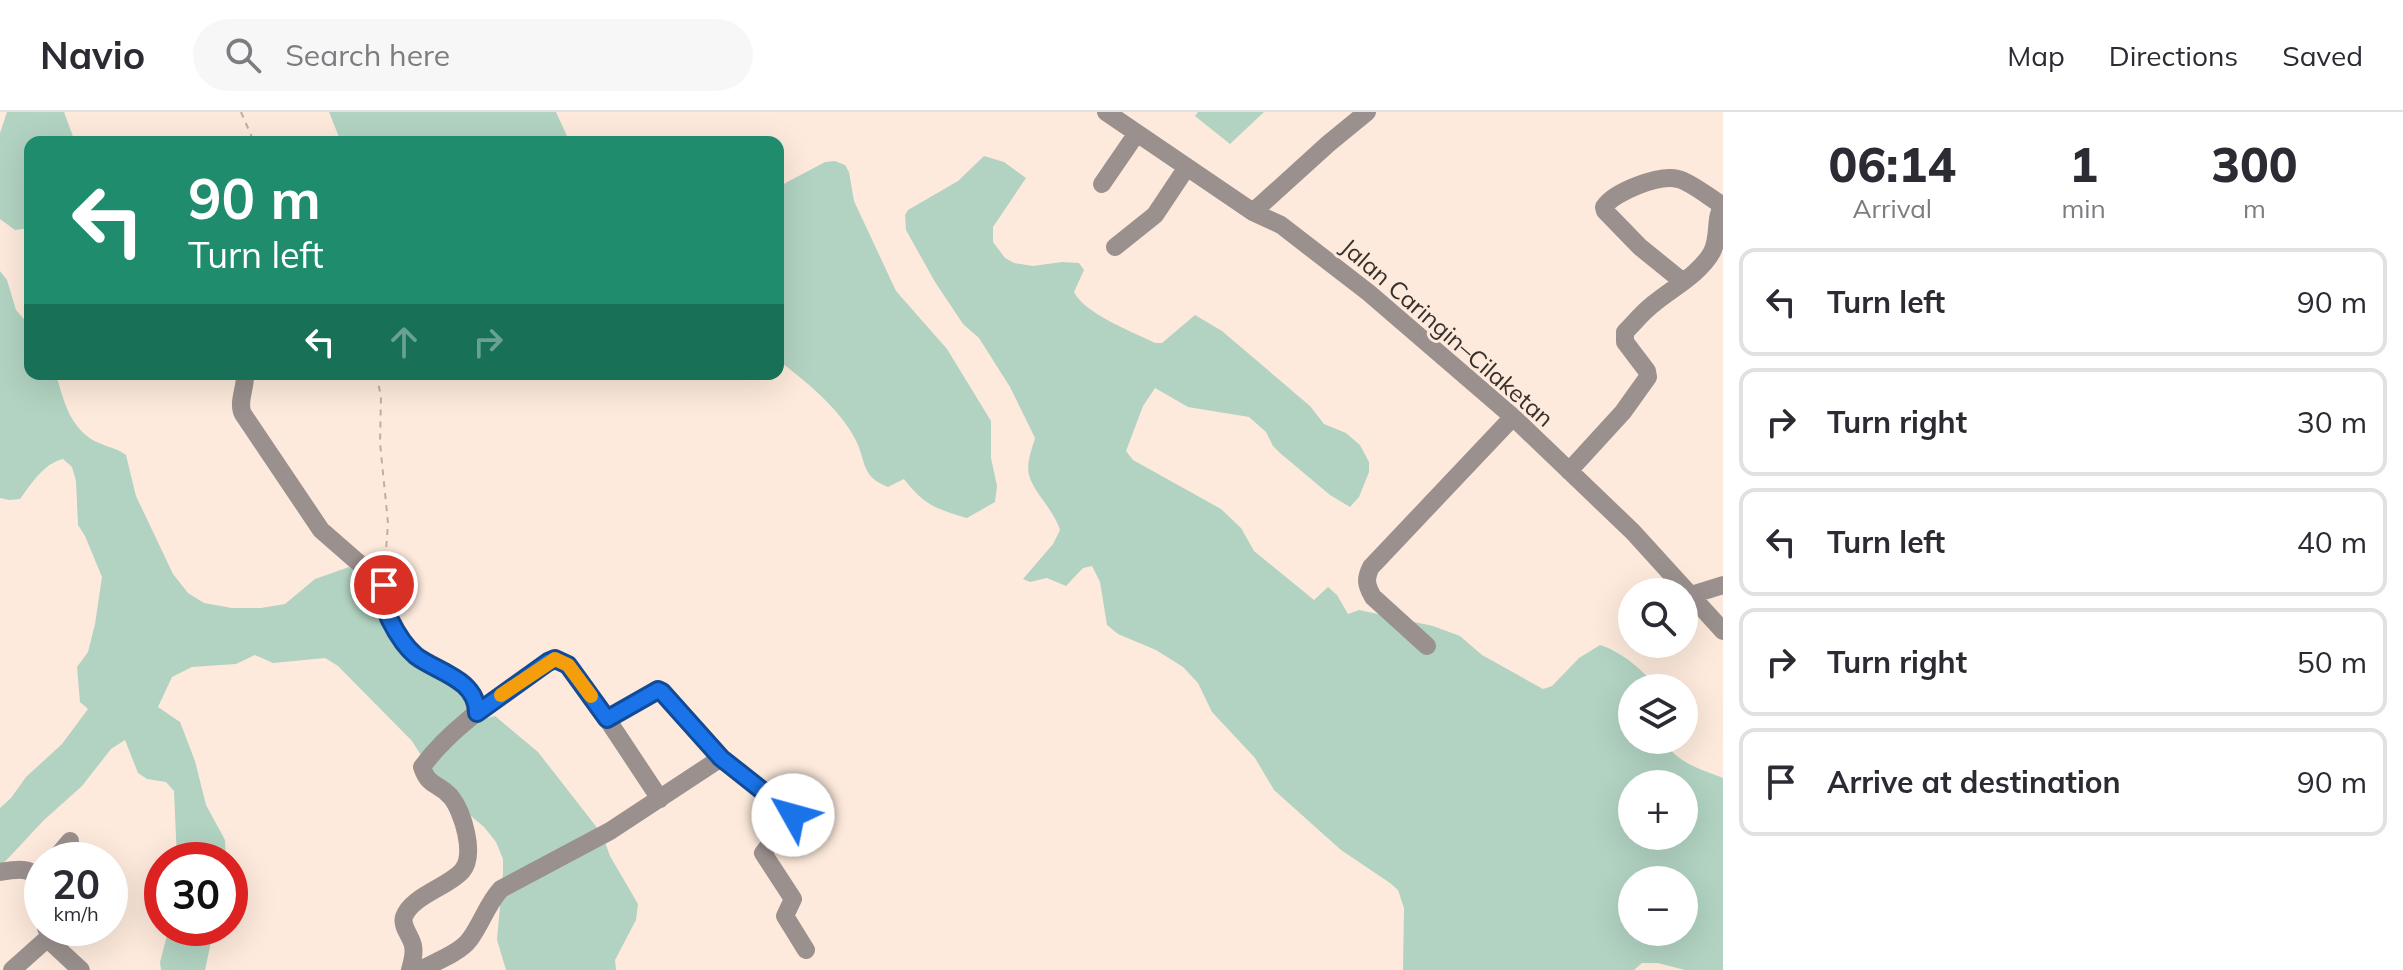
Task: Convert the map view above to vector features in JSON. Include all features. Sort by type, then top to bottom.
[{"type":"street","name":"Jalan Caringin–Cilaketan","points":[[1106,112],[1253,212],[1281,225],[1369,293],[1513,417],[1633,532],[1675,578]]},
{"type":"street","points":[[1253,212],[1367,112]]},
{"type":"street","points":[[1102,184],[1137,133]]},
{"type":"street","points":[[1115,247],[1155,215],[1187,167]]},
{"type":"street","points":[[1569,471],[1623,412],[1648,377],[1647,371],[1625,342],[1625,332],[1650,306],[1682,281],[1706,262],[1714,249],[1717,215],[1722,204],[1679,179],[1660,178],[1610,198],[1605,211],[1640,247],[1682,281]]},
{"type":"street","points":[[246,380],[239,407],[321,530],[384,585],[381,599],[398,637],[417,656],[461,683],[474,696],[477,713]]},
{"type":"street","points":[[1427,646],[1373,597],[1366,577],[1371,567],[1513,417]]},
{"type":"street","points":[[1698,593],[1723,585]]},
{"type":"street","name":"Jalan Caringin–Cilaketan","points":[[1698,603],[1723,631]]},
{"type":"street","points":[[410,970],[413,944],[404,917],[413,905],[463,871],[468,856],[467,834],[457,804],[426,779],[422,767],[477,713],[548,662],[555,659],[568,665],[660,799]]},
{"type":"street","points":[[607,719],[658,690],[662,692],[721,758],[793,815],[763,853],[793,899],[785,916],[806,950]]},
{"type":"street","points":[[420,970],[470,940],[490,901],[501,889],[610,831],[721,758]]},
{"type":"street","points":[[12,970],[34,946]]},
{"type":"street","points":[[55,946],[81,970]]},
{"type":"path","points":[[241,112],[251,136]]},
{"type":"path","points":[[377,380],[381,396],[380,443],[388,523],[384,585]]},
{"type":"green space","points":[[7,112],[64,112],[73,136],[24,136],[24,229],[15,230],[0,219],[0,133]]},
{"type":"green space","points":[[329,112],[556,112],[567,136],[339,136]]},
{"type":"green space","points":[[1198,112],[1264,112],[1230,144],[1195,116]]},
{"type":"green space","points":[[984,156],[1004,162],[1026,178],[993,227],[993,242],[1005,258],[1033,266],[1079,263],[1084,270],[1074,292],[1080,300],[1110,322],[1155,343],[1162,343],[1195,315],[1222,331],[1310,406],[1324,424],[1346,433],[1360,445],[1369,462],[1369,472],[1359,497],[1350,507],[1330,495],[1280,453],[1266,432],[1249,417],[1188,407],[1155,388],[1143,406],[1126,451],[1133,460],[1221,509],[1241,528],[1254,551],[1314,600],[1328,587],[1337,595],[1348,614],[1359,610],[1433,626],[1460,636],[1482,655],[1543,689],[1552,686],[1579,658],[1600,645],[1618,654],[1618,658],[1632,662],[1644,674],[1618,674],[1618,754],[1675,754],[1723,778],[1723,970],[1685,970],[1658,963],[1642,963],[1634,970],[1403,970],[1404,908],[1398,890],[1341,850],[1274,790],[1255,758],[1212,712],[1198,683],[1183,667],[1156,650],[1118,634],[1107,625],[1100,582],[1092,566],[1083,568],[1066,586],[1047,578],[1030,582],[1023,579],[1053,544],[1060,530],[1029,475],[1035,438],[1010,387],[979,338],[963,324],[935,282],[906,230],[905,215],[908,210],[958,181]]},
{"type":"green space","points":[[835,161],[845,165],[854,201],[896,291],[947,349],[991,421],[991,458],[997,486],[995,502],[967,518],[931,505],[904,479],[888,487],[872,478],[854,437],[839,415],[784,365],[784,184],[825,162]]},
{"type":"green space","points":[[0,271],[7,280],[16,310],[24,319],[24,380],[58,380],[68,410],[83,433],[126,455],[136,496],[173,574],[188,593],[204,603],[232,608],[261,608],[285,604],[315,579],[349,567],[359,572],[380,602],[390,635],[457,684],[476,721],[495,716],[538,752],[602,834],[610,856],[638,904],[636,920],[615,960],[616,970],[506,970],[497,940],[503,859],[496,842],[484,827],[446,795],[412,741],[338,666],[325,658],[273,663],[255,655],[236,664],[192,667],[172,677],[158,707],[180,722],[195,761],[206,805],[225,842],[176,842],[174,791],[166,782],[147,779],[138,773],[125,740],[111,749],[82,786],[44,820],[0,867],[0,808],[26,777],[62,744],[88,709],[80,702],[77,667],[88,652],[102,577],[78,525],[76,481],[72,467],[63,459],[44,470],[20,499],[0,498]]},
{"type":"green space","points":[[164,946],[210,946],[205,970],[161,970]]},
{"type":"slow traffic","points":[[501,695],[555,659],[568,665],[591,696]]},
{"type":"route","points":[[384,585],[381,599],[398,637],[417,656],[461,683],[474,696],[477,713],[555,659],[568,665],[607,719],[658,690],[721,758],[793,815]]}]
